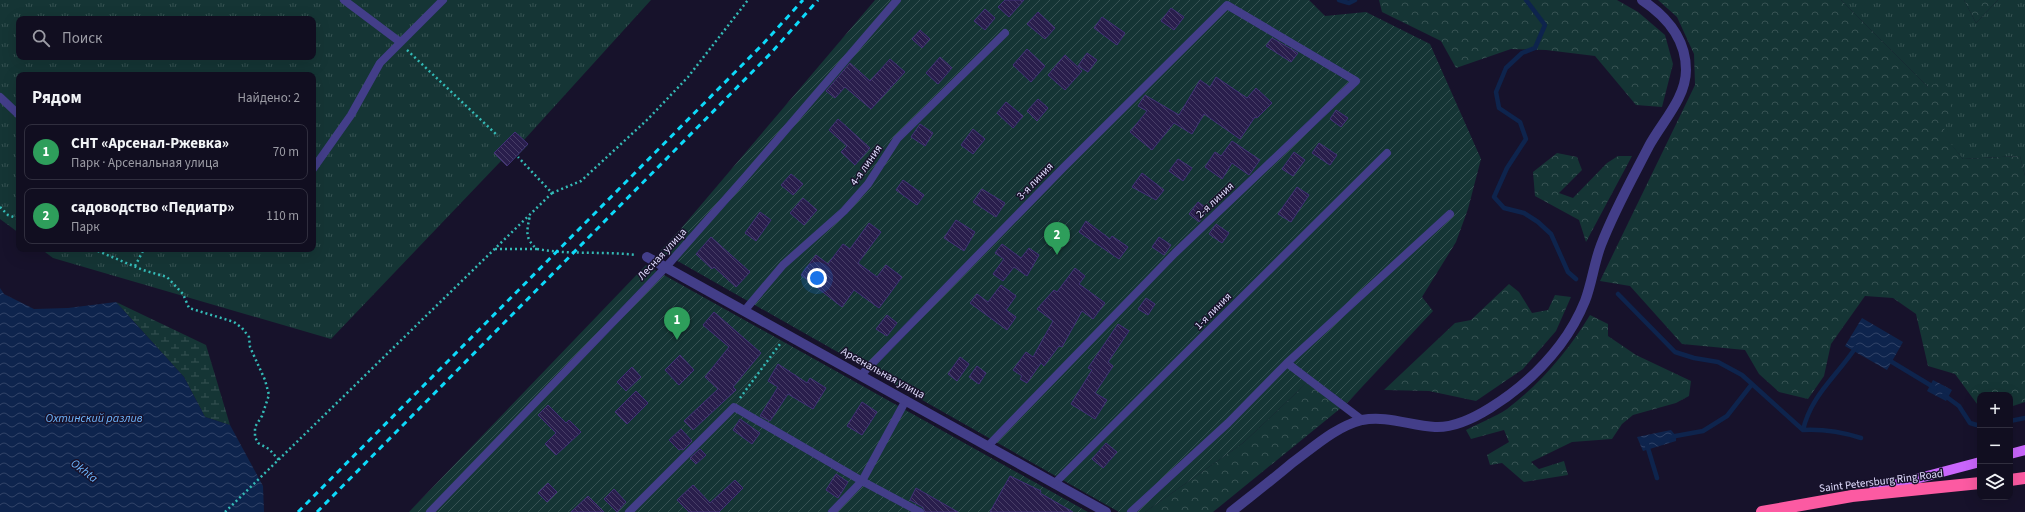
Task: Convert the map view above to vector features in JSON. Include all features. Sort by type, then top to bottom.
[{"type":"highway","points":[[2013,480],[2025,478]]},
{"type":"highway","name":"Saint Petersburg Ring Road","points":[[1762,512],[1852,496],[1977,483]]},
{"type":"main road","points":[[2013,453],[2025,450]]},
{"type":"main road","points":[[1852,496],[1977,463]]},
{"type":"street","points":[[1231,512],[1326,437],[1345,426],[1362,420],[1381,419],[1434,427],[1446,427],[1464,422],[1489,409],[1512,392],[1541,367],[1560,345],[1584,302],[1600,248],[1613,216],[1652,141],[1679,97],[1685,83],[1686,58],[1682,43],[1674,29],[1663,16],[1642,0]]},
{"type":"street","name":"Арсенальная улица","points":[[647,257],[745,310],[1106,512]]},
{"type":"lane","points":[[344,0],[400,42]]},
{"type":"lane","points":[[316,165],[351,115],[380,63],[443,0]]},
{"type":"lane","name":"Лесная улица","points":[[430,512],[666,267],[748,175],[897,0]]},
{"type":"lane","name":"3-я линия","points":[[861,375],[1063,168],[1227,6]]},
{"type":"lane","name":"2-я линия","points":[[988,446],[1175,253],[1356,81],[1227,6]]},
{"type":"lane","name":"4-я линия","points":[[745,310],[783,265],[844,211],[868,184],[897,139],[1005,33]]},
{"type":"lane","points":[[0,97],[16,112]]},
{"type":"lane","name":"1-я линия","points":[[1054,484],[1387,154]]},
{"type":"lane","points":[[1131,512],[1228,423],[1287,363],[1450,214]]},
{"type":"lane","points":[[1287,363],[1362,420]]},
{"type":"lane","points":[[832,512],[862,481],[906,400]]},
{"type":"lane","points":[[630,512],[734,407],[862,481],[920,512]]},
{"type":"path","points":[[225,512],[530,214],[552,194],[581,181],[648,119],[688,77],[748,0]]},
{"type":"path","points":[[400,42],[498,136]]},
{"type":"path","points":[[518,157],[552,194]]},
{"type":"path","points":[[0,207],[8,215],[16,218]]},
{"type":"path","points":[[530,214],[527,236],[529,242],[537,249]]},
{"type":"path","points":[[495,249],[537,249],[557,253],[610,252],[647,257]]},
{"type":"path","points":[[100,252],[167,277],[175,285],[189,308],[234,322],[242,328],[249,337],[250,347],[269,388],[267,401],[255,427],[255,437],[258,443],[269,449],[279,460]]},
{"type":"path","points":[[135,266],[142,252]]},
{"type":"path","points":[[734,407],[788,334]]},
{"type":"green space","points":[[0,0],[651,0],[524,140],[528,145],[507,166],[501,161],[331,339],[53,258],[45,252],[316,252],[316,72],[16,72],[16,231],[0,219]]},
{"type":"green space","points":[[875,0],[1309,0],[1325,16],[1366,12],[1430,44],[1481,159],[1468,209],[1456,242],[1422,297],[1433,311],[1347,403],[1312,378],[1243,443],[1145,512],[1119,512],[660,251],[678,232]]},
{"type":"green space","points":[[1379,0],[1617,0],[1638,12],[1665,35],[1673,64],[1662,107],[1636,105],[1595,56],[1546,50],[1511,49],[1456,68],[1441,41],[1382,12]]},
{"type":"green space","points":[[1658,0],[1841,0],[1928,87],[1942,80],[1954,95],[1943,134],[1963,159],[2020,156],[2025,176],[2025,402],[2013,406],[2013,392],[1977,392],[1977,404],[1955,374],[1928,366],[1916,314],[1893,298],[1865,296],[1831,344],[1824,376],[1808,399],[1779,392],[1759,374],[1745,350],[1682,344],[1630,286],[1600,281],[1695,85],[1694,54],[1677,17]]},
{"type":"green space","points":[[1841,0],[1964,0],[1976,23],[1998,0],[2025,0],[2025,176],[2020,156],[1963,159],[1943,135],[1928,87]]},
{"type":"green space","points":[[1964,0],[1998,0],[1976,23]]},
{"type":"green space","points":[[1557,153],[1577,157],[1582,170],[1559,193],[1573,198],[1607,163],[1618,156],[1632,156],[1586,242],[1579,220],[1535,196],[1533,172]]},
{"type":"green space","points":[[646,265],[1088,512],[409,512]]},
{"type":"green space","points":[[1509,284],[1519,292],[1532,313],[1548,310],[1555,295],[1571,297],[1556,331],[1523,369],[1476,401],[1429,391],[1384,390],[1455,323],[1471,320]]},
{"type":"green space","points":[[116,302],[206,345],[230,425],[205,417],[184,377]]},
{"type":"green space","points":[[1590,315],[1608,324],[1608,336],[1636,355],[1691,381],[1689,396],[1676,403],[1633,415],[1622,424],[1612,439],[1572,442],[1531,462],[1539,469],[1564,461],[1568,475],[1524,482],[1502,463],[1490,465],[1487,455],[1509,442],[1504,430],[1471,439],[1466,430],[1507,409],[1531,389],[1563,354]]},
{"type":"green space","points":[[1312,378],[1347,403],[1213,512],[1145,512],[1243,443]]},
{"type":"water","name":"Охтинский разлив","points":[[0,288],[4,294],[34,309],[68,308],[116,302],[184,377],[205,417],[230,425],[263,486],[264,512],[0,512]]},
{"type":"water","points":[[1862,318],[1903,342],[1887,370],[1845,346]]},
{"type":"water","points":[[1933,380],[1952,390],[1946,401],[1927,391]]},
{"type":"water","points":[[1671,430],[1676,436],[1676,441],[1643,451],[1637,437]]},
{"type":"building","points":[[1005,0],[1024,0],[1009,17],[998,7]]},
{"type":"building","points":[[1171,8],[1184,17],[1174,30],[1161,21]]},
{"type":"building","points":[[985,9],[995,18],[985,30],[974,21]]},
{"type":"building","points":[[1038,12],[1055,28],[1045,39],[1027,24]]},
{"type":"building","points":[[1102,17],[1125,33],[1117,45],[1094,28]]},
{"type":"building","points":[[920,30],[930,39],[922,48],[912,39]]},
{"type":"building","points":[[1272,38],[1298,53],[1291,62],[1266,46]]},
{"type":"building","points":[[1027,49],[1045,66],[1031,82],[1013,65]]},
{"type":"building","points":[[1087,53],[1097,60],[1088,72],[1078,66]]},
{"type":"building","points":[[1065,55],[1082,71],[1065,90],[1048,75]]},
{"type":"building","points":[[940,57],[952,68],[938,84],[926,73]]},
{"type":"building","points":[[890,59],[905,72],[871,109],[845,87],[835,98],[826,91],[850,63],[870,81]]},
{"type":"building","points":[[1216,77],[1247,98],[1256,88],[1272,103],[1257,118],[1255,117],[1240,139],[1204,114],[1192,134],[1174,123],[1152,150],[1130,132],[1147,111],[1138,106],[1145,95],[1179,115],[1200,80],[1210,87]]},
{"type":"building","points":[[1038,99],[1048,108],[1037,121],[1027,111]]},
{"type":"building","points":[[1006,102],[1023,116],[1013,128],[997,113]]},
{"type":"building","points":[[1336,110],[1348,118],[1341,127],[1330,119]]},
{"type":"building","points":[[838,119],[870,148],[855,165],[841,152],[847,146],[829,130]]},
{"type":"building","points":[[920,124],[933,133],[925,146],[911,137]]},
{"type":"building","points":[[973,129],[985,139],[973,154],[961,145]]},
{"type":"building","points":[[515,132],[528,144],[507,166],[494,153]]},
{"type":"building","points":[[1232,141],[1260,160],[1249,175],[1232,163],[1222,179],[1205,167],[1215,152],[1221,156]]},
{"type":"building","points":[[1319,143],[1337,155],[1330,165],[1312,153]]},
{"type":"building","points":[[1294,152],[1305,160],[1293,176],[1282,169]]},
{"type":"building","points":[[1178,159],[1192,168],[1183,181],[1169,171]]},
{"type":"building","points":[[1142,173],[1164,190],[1156,200],[1132,187]]},
{"type":"building","points":[[791,174],[803,184],[793,195],[781,185]]},
{"type":"building","points":[[903,180],[924,195],[917,205],[896,190]]},
{"type":"building","points":[[1297,187],[1309,195],[1291,222],[1278,214]]},
{"type":"building","points":[[982,189],[1005,203],[996,217],[973,202]]},
{"type":"building","points":[[803,198],[817,210],[804,225],[790,213]]},
{"type":"building","points":[[1198,202],[1208,209],[1199,222],[1189,214]]},
{"type":"building","points":[[760,212],[771,220],[756,241],[745,233]]},
{"type":"building","points":[[956,220],[975,232],[964,251],[944,238]]},
{"type":"building","points":[[1086,221],[1110,239],[1112,236],[1128,247],[1119,259],[1079,232]]},
{"type":"building","points":[[869,223],[881,232],[858,263],[877,277],[886,265],[902,277],[879,308],[854,290],[842,307],[801,275],[816,255],[828,264],[843,244],[850,249]]},
{"type":"building","points":[[1216,224],[1229,233],[1222,243],[1209,234]]},
{"type":"building","points":[[711,237],[750,272],[736,287],[714,267],[712,269],[696,254]]},
{"type":"building","points":[[1159,237],[1171,245],[1164,255],[1152,247]]},
{"type":"building","points":[[1002,244],[1021,258],[1029,248],[1039,255],[1027,276],[1014,267],[1003,281],[993,274],[1004,259],[995,253]]},
{"type":"building","points":[[1075,268],[1085,276],[1079,284],[1105,303],[1093,319],[1082,311],[1062,347],[1059,346],[1044,366],[1041,363],[1027,383],[1020,379],[1022,376],[1013,370],[1026,352],[1033,357],[1053,321],[1037,309],[1054,290],[1057,292]]},
{"type":"building","points":[[1001,285],[1016,296],[1006,310],[1016,317],[1007,330],[970,303],[977,294],[988,302]]},
{"type":"building","points":[[1146,298],[1155,304],[1148,315],[1138,309]]},
{"type":"building","points":[[714,312],[761,353],[733,387],[736,390],[693,430],[684,421],[718,389],[705,377],[729,347],[703,325]]},
{"type":"building","points":[[887,315],[897,323],[887,336],[876,329]]},
{"type":"building","points":[[1118,324],[1129,331],[1108,362],[1113,366],[1095,393],[1107,400],[1095,419],[1071,404],[1092,370],[1088,368]]},
{"type":"building","points":[[680,355],[694,370],[679,385],[665,370]]},
{"type":"building","points":[[960,357],[969,364],[957,381],[948,374]]},
{"type":"building","points":[[778,364],[807,383],[810,378],[826,388],[813,409],[788,394],[770,421],[760,416],[778,387],[768,381]]},
{"type":"building","points":[[977,366],[986,373],[979,384],[969,377]]},
{"type":"building","points":[[632,367],[641,377],[626,391],[617,382]]},
{"type":"building","points":[[636,391],[648,403],[627,424],[615,412]]},
{"type":"building","points":[[862,402],[877,412],[862,435],[847,426]]},
{"type":"building","points":[[548,405],[566,423],[569,420],[581,432],[556,455],[545,444],[556,433],[538,415]]},
{"type":"building","points":[[740,419],[760,433],[752,444],[733,430]]},
{"type":"building","points":[[681,429],[692,441],[683,450],[679,450],[669,440]]},
{"type":"building","points":[[1106,443],[1117,452],[1103,468],[1092,459]]},
{"type":"building","points":[[700,449],[706,455],[696,464],[690,458]]},
{"type":"building","points":[[836,474],[848,482],[838,498],[826,490]]},
{"type":"building","points":[[1010,476],[1041,491],[1040,493],[1073,512],[990,512]]},
{"type":"building","points":[[735,480],[743,488],[719,512],[689,512],[677,500],[693,485],[710,503]]},
{"type":"building","points":[[548,483],[557,492],[547,502],[538,493]]},
{"type":"building","points":[[916,488],[958,512],[925,512],[923,507],[910,500]]},
{"type":"building","points":[[614,489],[626,502],[617,512],[604,499]]},
{"type":"building","points":[[588,496],[604,512],[571,512]]},
{"type":"waterway","points":[[1339,0],[1349,3],[1355,0]]},
{"type":"waterway","points":[[1526,0],[1545,25],[1535,48],[1522,53],[1506,68],[1496,92],[1499,108],[1520,122],[1526,139],[1507,168],[1494,197],[1504,208],[1524,213],[1538,222],[1551,234],[1568,272],[1576,279]]},
{"type":"waterway","points":[[1618,294],[1675,352],[1694,358],[1718,362],[1742,375],[1803,430],[1832,431],[1861,438]]},
{"type":"waterway","points":[[1803,430],[1812,406],[1818,396],[1856,347]]},
{"type":"waterway","points":[[1887,359],[1935,388]]},
{"type":"waterway","points":[[1670,437],[1703,431],[1727,416],[1752,384]]},
{"type":"waterway","points":[[1944,395],[1959,406],[1970,423],[1977,425]]},
{"type":"waterway","points":[[2013,420],[2025,418]]},
{"type":"waterway","points":[[1647,445],[1657,478]]},
{"type":"railway","points":[[298,512],[763,44],[803,0]]},
{"type":"railway","points":[[317,512],[771,53],[818,0]]},
{"type":"place","name":"садоводство «Педиатр»","points":[[1057,255]]},
{"type":"place","name":"СНТ «Арсенал-Ржевка»","points":[[677,340]]},
{"type":"water label","name":"Okhta","points":[[84,471]]}]
